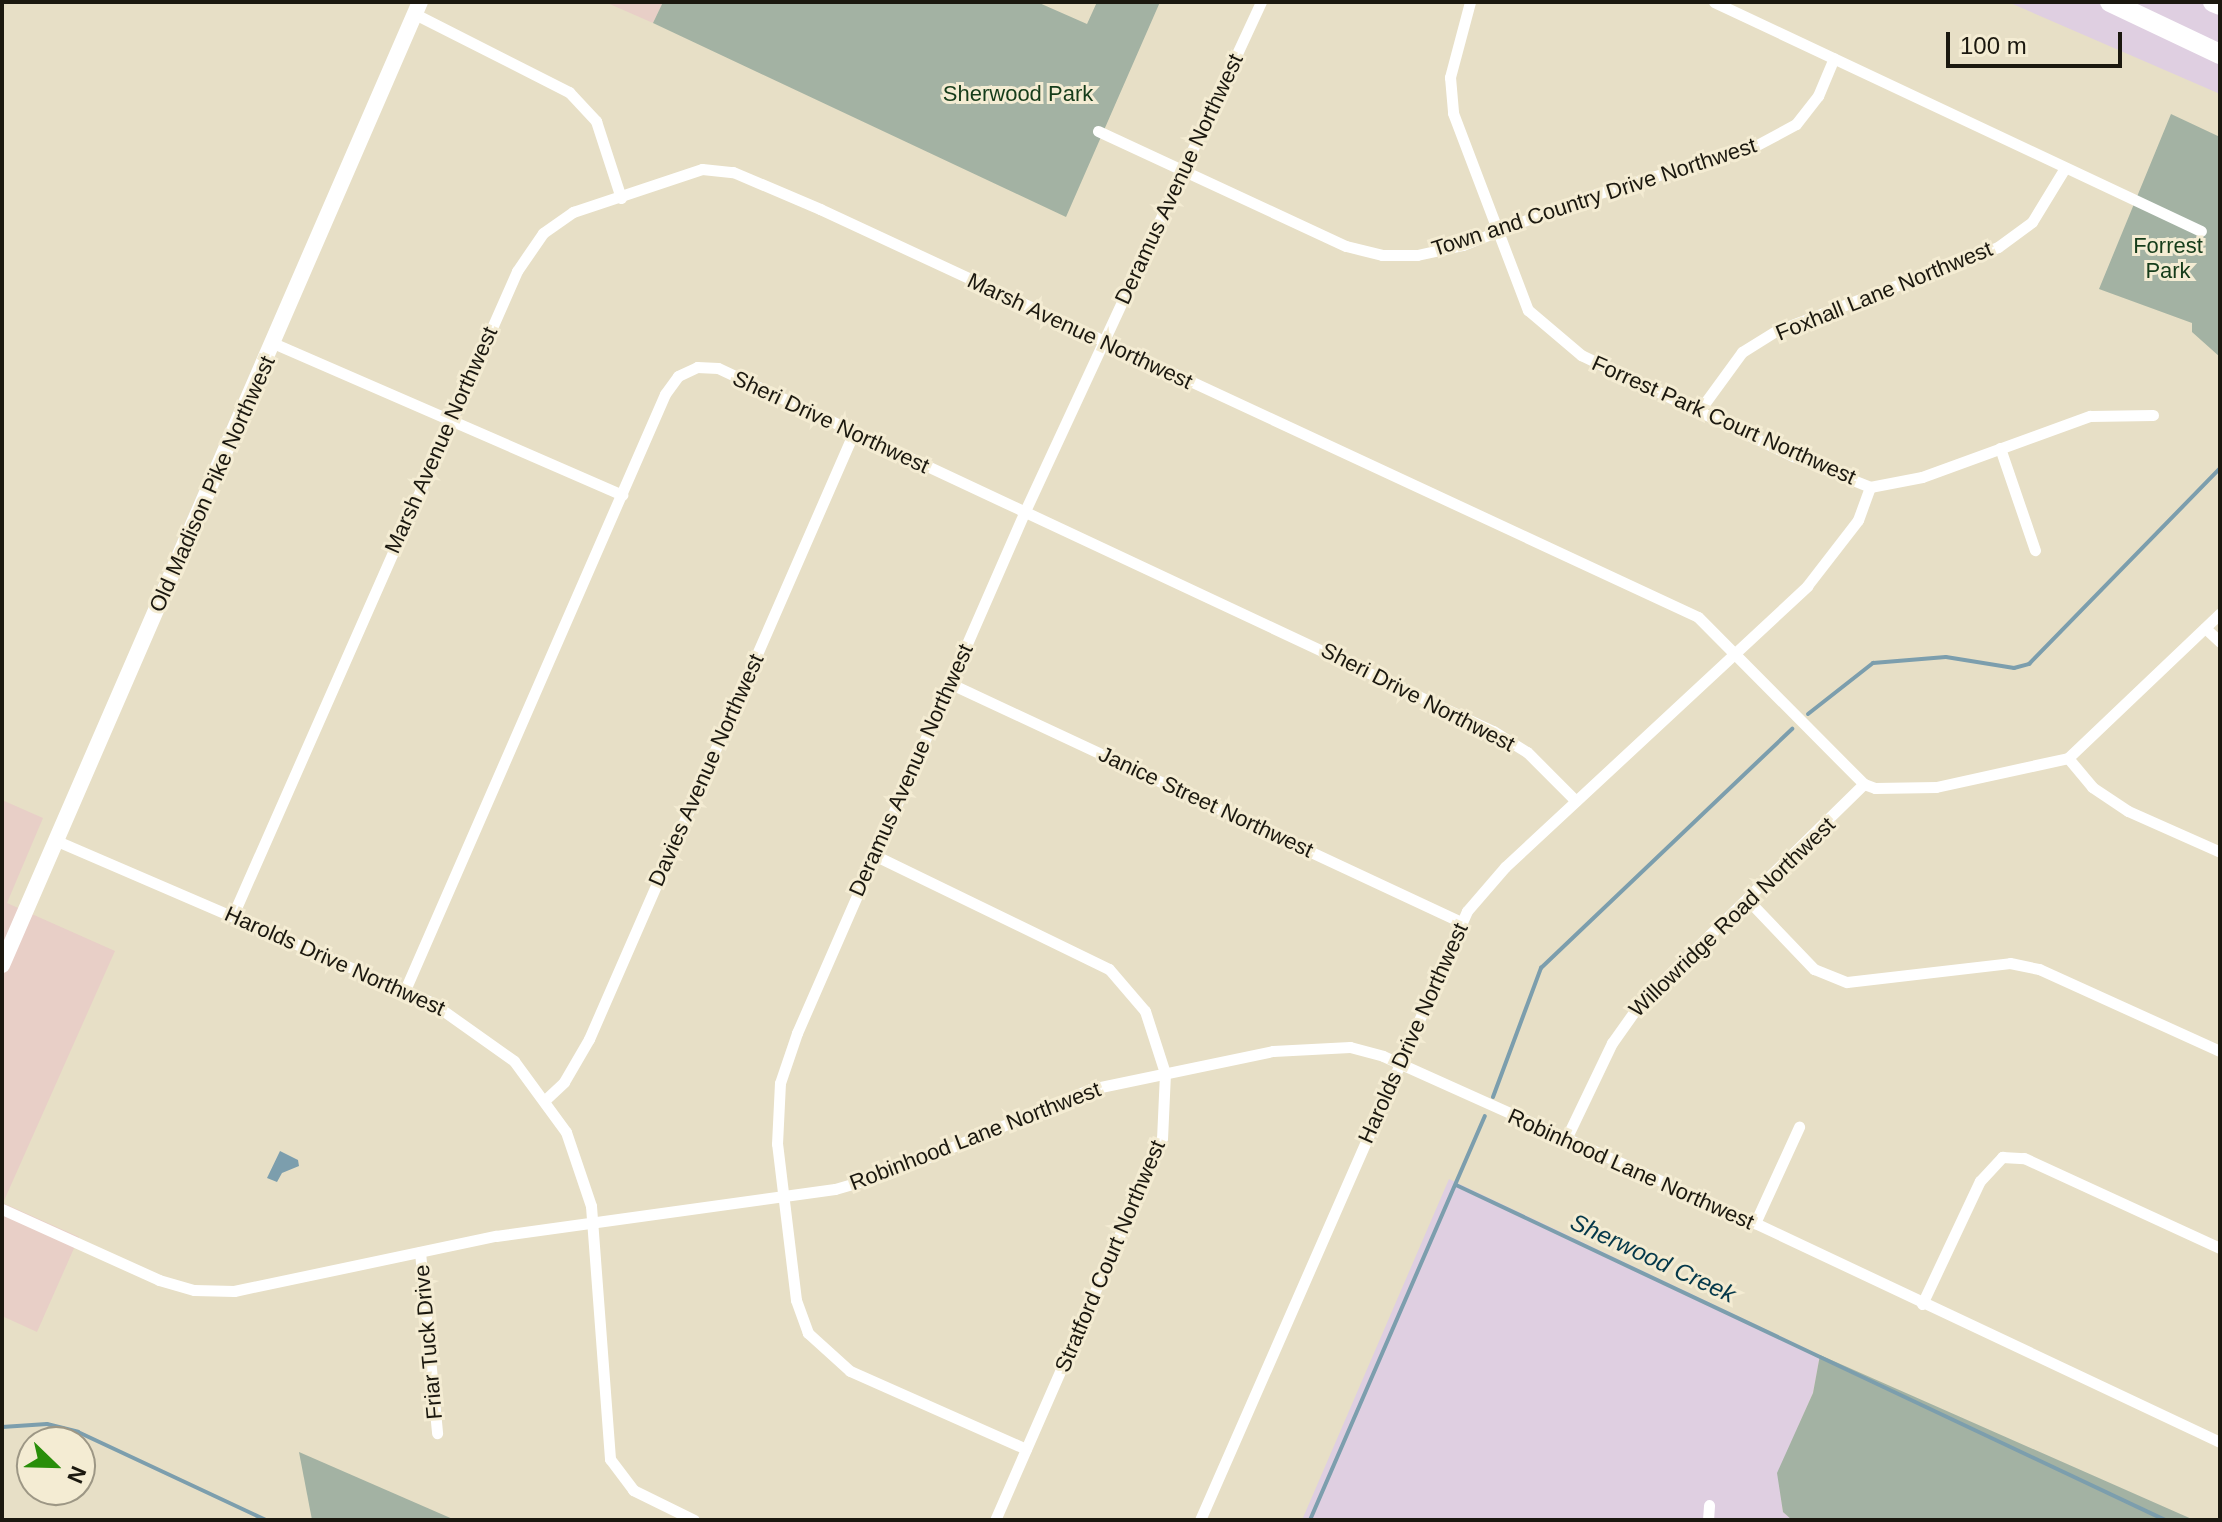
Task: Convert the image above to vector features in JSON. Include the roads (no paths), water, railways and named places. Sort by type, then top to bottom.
[{"type":"highway","points":[[2110,2],[2220,54]]},
{"type":"highway","points":[[2213,2],[2220,5]]},
{"type":"main road","name":"Old Madison Pike Northwest","points":[[2,965],[417,8]]},
{"type":"street","name":"Deramus Avenue Northwest","points":[[1026,1449],[850,1371],[822,1350],[799,1312],[776,1114],[783,1070],[1025,511],[1261,2]]},
{"type":"street","name":"Forrest Park Court Northwest","points":[[1470,2],[1450,77],[1453,113],[1495,232],[1528,310],[1554,337],[1618,375],[1870,487],[1922,477],[2090,416],[2153,415]]},
{"type":"street","points":[[1714,2],[2201,231]]},
{"type":"street","points":[[417,8],[569,92],[596,121],[621,198]]},
{"type":"street","name":"Town and Country Drive Northwest","points":[[1098,131],[1346,246],[1382,255],[1417,255],[1495,232],[1577,200],[1757,145],[1796,124],[1818,96],[1834,58]]},
{"type":"street","name":"Foxhall Lane Northwest","points":[[1699,411],[1742,352],[1776,331],[1998,247],[2032,222],[2065,168]]},
{"type":"street","name":"Marsh Avenue Northwest","points":[[233,915],[517,271],[543,233],[573,212],[702,169],[733,172],[1698,617],[1864,784]]},
{"type":"street","points":[[273,343],[622,495]]},
{"type":"street","name":"Sheri Drive Northwest","points":[[405,990],[665,394],[678,376],[697,367],[718,368],[1508,739],[1576,801]]},
{"type":"street","name":"Davies Avenue Northwest","points":[[545,1100],[569,1075],[589,1039],[854,432]]},
{"type":"street","points":[[2000,448],[2035,550]]},
{"type":"street","name":"Harolds Drive Northwest","points":[[1200,1520],[1461,922],[1494,878],[1733,651],[1816,577],[1858,520],[1870,487]]},
{"type":"street","points":[[1864,784],[1936,787],[2068,758],[2220,613]]},
{"type":"street","points":[[2205,628],[2220,642]]},
{"type":"street","name":"Janice Street Northwest","points":[[949,683],[1461,922]]},
{"type":"street","points":[[2068,758],[2092,787],[2128,811],[2220,852]]},
{"type":"street","name":"Willowridge Road Northwest","points":[[1565,1141],[1600,1064],[1632,1014],[1864,784]]},
{"type":"street","name":"Harolds Drive Northwest","points":[[57,841],[405,990],[494,1043],[545,1100],[571,1143],[594,1220],[610,1459],[633,1490],[694,1520]]},
{"type":"street","name":"Stratford Court Northwest","points":[[874,855],[1109,969],[1145,1011],[1165,1073],[1162,1138],[995,1520]]},
{"type":"street","points":[[1747,899],[1814,969],[1847,982],[2010,963],[2039,969],[2220,1051]]},
{"type":"street","name":"Robinhood Lane Northwest","points":[[2,1209],[146,1275],[194,1290],[243,1290],[420,1252],[594,1220],[784,1196],[873,1179],[1070,1096],[1165,1073],[1325,1046],[1361,1049],[1399,1063],[1565,1141],[1755,1223],[2220,1442]]},
{"type":"street","points":[[1755,1223],[1799,1127]]},
{"type":"street","points":[[1922,1304],[1980,1181],[2002,1157],[2024,1158],[2220,1248]]},
{"type":"street","name":"Friar Tuck Drive","points":[[420,1252],[437,1433]]},
{"type":"street","points":[[1708,1520],[1709,1505]]},
{"type":"water","points":[[280,1151],[298,1160],[299,1166],[282,1173],[277,1182],[267,1178]]},
{"type":"waterway","points":[[1808,714],[1873,663],[1946,657],[2014,668],[2029,664],[2220,468]]},
{"type":"waterway","points":[[1493,1097],[1541,968],[1792,729]]},
{"type":"waterway","name":"Sherwood Creek","points":[[1310,1520],[1485,1116]]},
{"type":"waterway","name":"Sherwood Creek","points":[[1456,1185],[2165,1520]]},
{"type":"waterway","name":"Sherwood Creek","points":[[2,1427],[47,1424],[78,1432],[266,1520]]},
{"type":"park label","name":"Sherwood Park","points":[[1018,94]]},
{"type":"park label","name":"Forrest Park","points":[[2168,258]]}]
